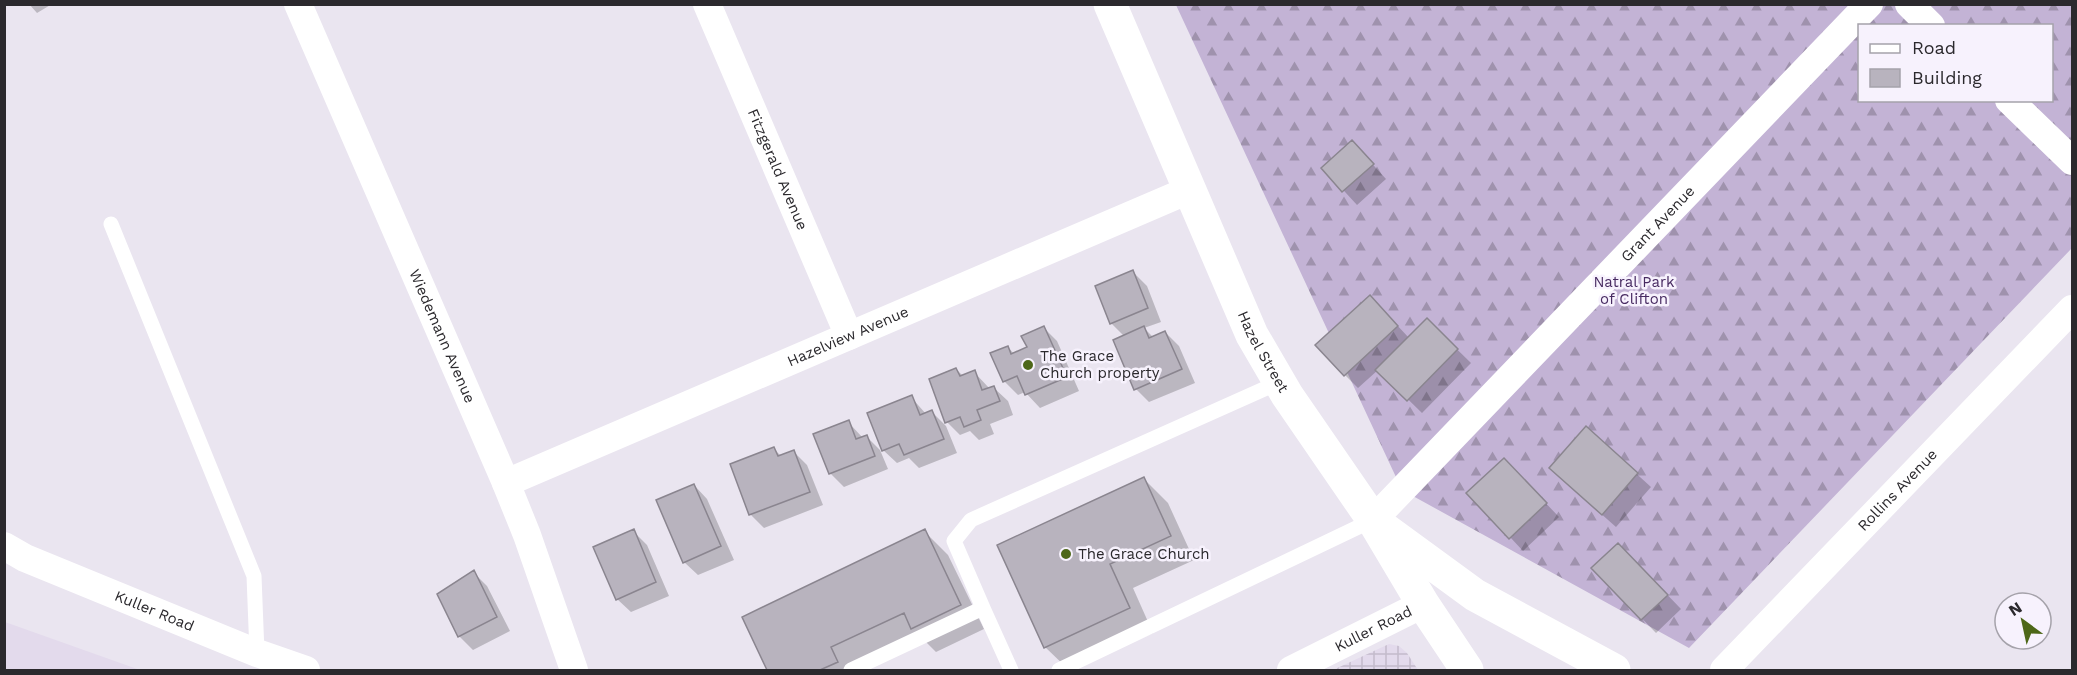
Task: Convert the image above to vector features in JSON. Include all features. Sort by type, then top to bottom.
[{"type":"street","name":"Wiedemann Avenue","points":[[298,4],[506,483],[574,670]]},
{"type":"street","name":"Fitzgerald Avenue","points":[[707,4],[849,336]]},
{"type":"street","name":"Hazel Street","points":[[1110,4],[1252,335],[1280,382],[1373,520],[1423,604],[1467,670]]},
{"type":"street","name":"Grant Avenue","points":[[1373,520],[1869,4]]},
{"type":"street","points":[[1909,4],[1929,24]]},
{"type":"street","points":[[2011,102],[2073,161]]},
{"type":"street","name":"Hazelview Avenue","points":[[506,483],[1189,190]]},
{"type":"street","name":"Rollins Avenue","points":[[1731,664],[2073,309]]},
{"type":"street","points":[[1373,520],[1475,595],[1614,670]]},
{"type":"street","name":"Kuller Road","points":[[4,546],[25,558],[257,653],[306,670]]},
{"type":"street","name":"Kuller Road","points":[[1291,670],[1423,604]]},
{"type":"lane","points":[[111,224],[254,576],[257,653]]},
{"type":"lane","points":[[1011,670],[954,541],[971,520],[1280,382]]},
{"type":"lane","points":[[1059,670],[1373,520]]},
{"type":"lane","points":[[851,670],[982,608]]},
{"type":"shaded area","points":[[5,622],[140,670],[5,670]]},
{"type":"shaded area","points":[[1389,644],[1399,646],[1407,653],[1418,670],[1333,670]]},
{"type":"green space","name":"Natral Park of Clifton","points":[[1176,5],[2072,5],[2072,248],[1689,648],[1402,490]]},
{"type":"building","points":[[1352,140],[1374,164],[1342,192],[1321,168]]},
{"type":"building","points":[[1133,270],[1148,308],[1110,324],[1095,286]]},
{"type":"building","points":[[1370,295],[1398,326],[1344,376],[1315,345]]},
{"type":"building","points":[[1427,318],[1458,349],[1407,401],[1375,370]]},
{"type":"building","name":"The Grace Church property","points":[[1044,326],[1067,377],[1025,395],[1017,376],[1003,382],[990,353],[1008,346],[1011,354],[1027,347],[1021,336]]},
{"type":"building","points":[[1144,326],[1149,338],[1165,331],[1182,369],[1134,390],[1113,340]]},
{"type":"building","points":[[956,368],[960,376],[975,370],[982,390],[994,386],[1000,401],[977,410],[981,420],[964,427],[960,417],[945,423],[929,379]]},
{"type":"building","points":[[912,395],[920,415],[932,410],[944,439],[904,455],[899,444],[882,451],[867,413]]},
{"type":"building","points":[[849,420],[856,439],[867,435],[875,456],[829,474],[813,434]]},
{"type":"building","points":[[1586,426],[1638,473],[1602,515],[1549,468]]},
{"type":"building","points":[[774,447],[778,456],[794,450],[810,492],[749,515],[730,464]]},
{"type":"building","points":[[1504,458],[1547,503],[1509,539],[1466,493]]},
{"type":"building","name":"The Grace Church","points":[[1144,477],[1171,536],[1110,564],[1130,608],[1044,648],[997,545]]},
{"type":"building","points":[[694,484],[721,546],[683,563],[656,500]]},
{"type":"building","points":[[634,529],[656,582],[616,600],[593,547]]},
{"type":"building","points":[[925,529],[961,605],[911,629],[904,613],[831,647],[838,662],[820,670],[767,670],[742,617]]},
{"type":"building","points":[[1618,543],[1668,595],[1641,620],[1591,568]]},
{"type":"building","points":[[474,570],[497,617],[458,637],[437,594]]},
{"type":"place","name":"The Grace Church property","points":[[1028,365]]},
{"type":"place","name":"The Grace Church","points":[[1066,554]]}]
